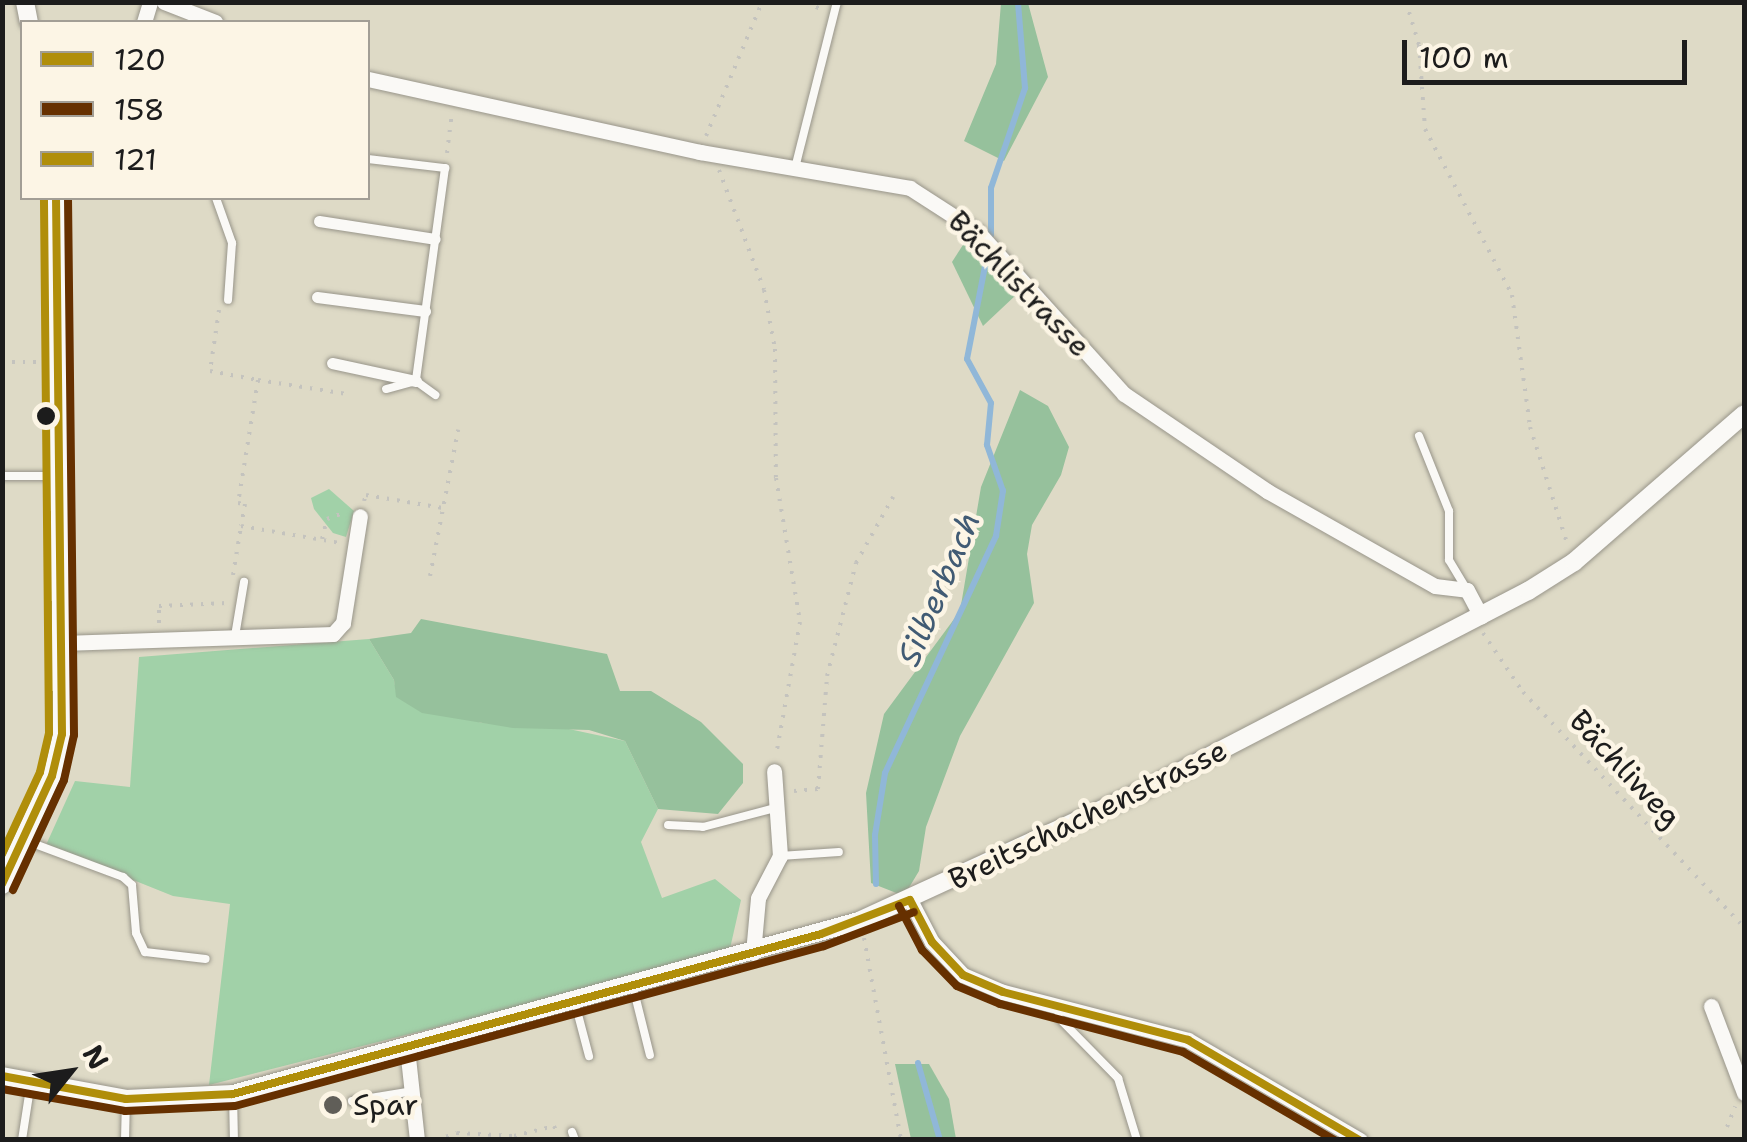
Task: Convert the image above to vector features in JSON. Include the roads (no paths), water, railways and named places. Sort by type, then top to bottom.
[{"type":"street","points":[[164,2],[210,20]]},
{"type":"street","name":"Bächlistrasse","points":[[370,80],[454,101],[706,153],[888,182],[948,207],[1124,394],[1267,491],[1435,586],[1466,590]]},
{"type":"street","points":[[2,886],[24,840],[62,734],[56,200]]},
{"type":"street","points":[[320,221],[435,239]]},
{"type":"street","points":[[317,297],[426,312]]},
{"type":"street","points":[[332,363],[416,381]]},
{"type":"street","name":"Breitschachenstrasse","points":[[2,1076],[126,1098],[233,1094],[859,922],[1140,792],[1482,625],[1574,562],[1744,414]]},
{"type":"street","points":[[62,643],[325,634],[343,623],[360,516]]},
{"type":"street","points":[[1466,590],[1482,625]]},
{"type":"street","points":[[753,953],[758,898],[780,856],[774,771]]},
{"type":"street","points":[[910,900],[932,942],[962,974],[1060,1007],[1188,1040],[1360,1140]]},
{"type":"street","points":[[1711,1006],[1744,1092]]},
{"type":"street","points":[[407,1048],[416,1140]]},
{"type":"lane","points":[[794,168],[837,2]]},
{"type":"lane","points":[[370,159],[445,168],[416,381]]},
{"type":"lane","points":[[217,200],[232,243],[233,277],[228,300]]},
{"type":"lane","points":[[386,389],[416,381]]},
{"type":"lane","points":[[416,381],[434,395]]},
{"type":"lane","points":[[1419,436],[1449,511],[1449,560],[1466,590]]},
{"type":"lane","points":[[2,476],[60,476]]},
{"type":"lane","points":[[235,636],[244,582]]},
{"type":"lane","points":[[668,825],[703,827],[777,800]]},
{"type":"lane","points":[[24,840],[124,877],[132,885],[136,933],[145,952],[206,959]]},
{"type":"lane","points":[[780,856],[840,852]]},
{"type":"lane","points":[[632,986],[650,1055]]},
{"type":"lane","points":[[574,1001],[589,1056]]},
{"type":"lane","points":[[1060,1007],[1058,1017],[1118,1078],[1137,1140]]},
{"type":"lane","points":[[22,1140],[31,1082]]},
{"type":"lane","points":[[352,1101],[412,1091]]},
{"type":"lane","points":[[233,1094],[234,1140]]},
{"type":"lane","points":[[125,1140],[126,1098]]},
{"type":"waterway","name":"Silberbach","points":[[991,235],[991,188],[1025,88],[1018,2]]},
{"type":"waterway","name":"Silberbach","points":[[876,884],[875,835],[885,773],[996,536],[1003,491],[987,445],[991,403],[967,359],[987,256]]},
{"type":"waterway","name":"Silberbach","points":[[918,1063],[940,1140]]},
{"type":"place","name":"Spar","points":[[333,1105]]}]
